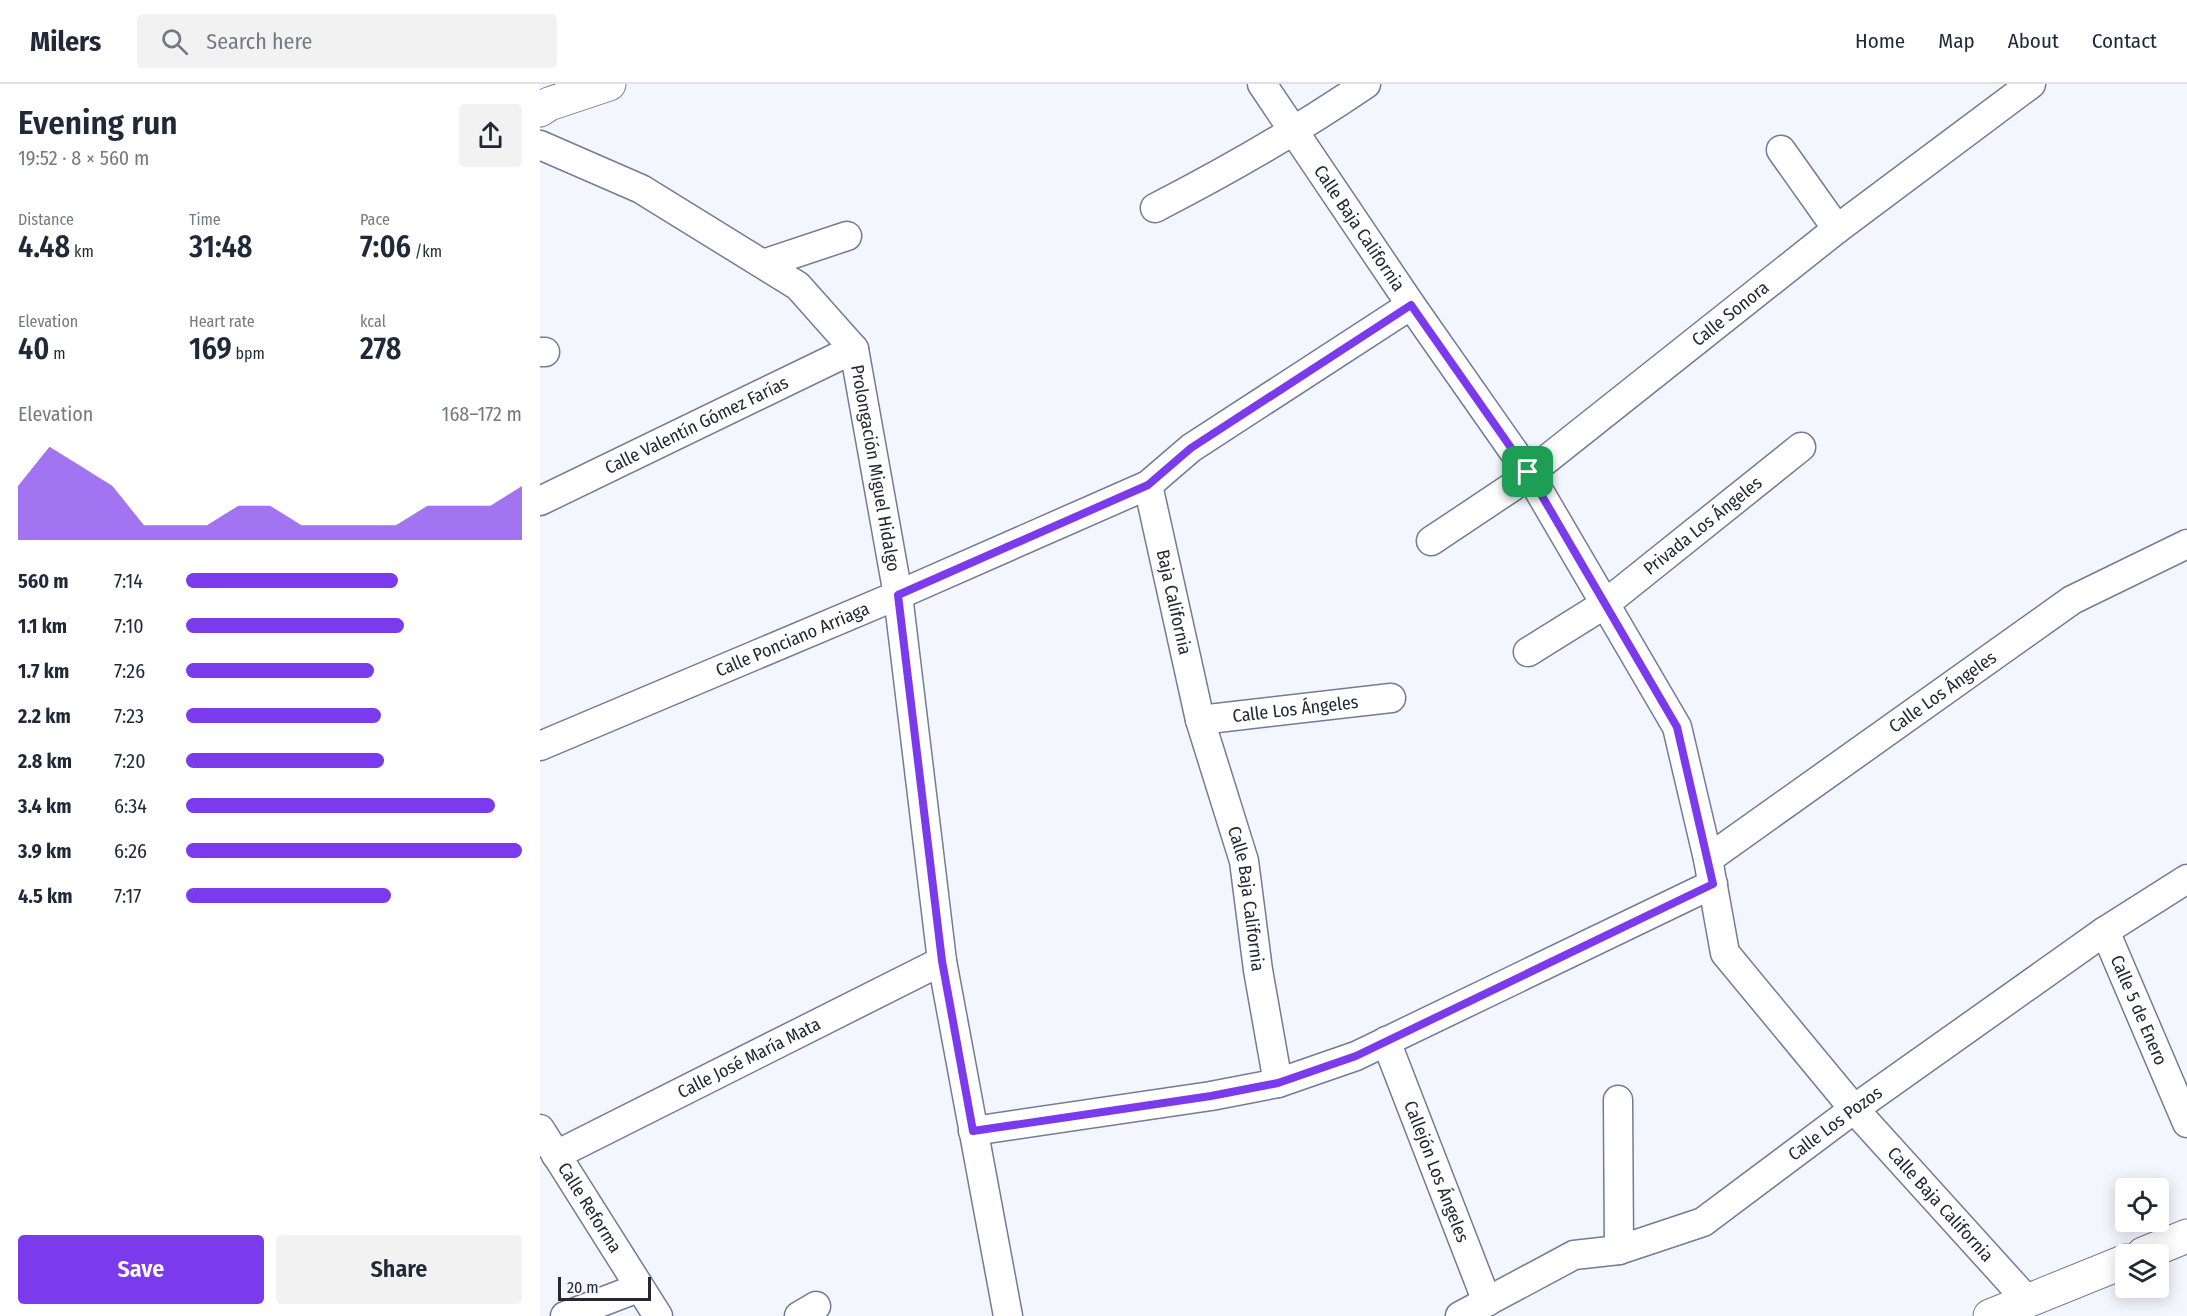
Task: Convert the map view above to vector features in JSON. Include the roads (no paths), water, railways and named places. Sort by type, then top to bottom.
[{"type":"street","points":[[540,110],[549,104],[609,84]]},
{"type":"street","name":"Calle Baja California","points":[[1262,84],[1297,131],[1411,305],[1528,472],[1677,727],[1711,872],[1725,953],[1854,1109],[2027,1300]]},
{"type":"street","points":[[1155,208],[1248,160],[1297,131],[1366,84]]},
{"type":"street","name":"Calle Sonora","points":[[1431,541],[1512,487],[1528,472],[1837,229],[2031,84]]},
{"type":"street","name":"Prolongación Miguel Hidalgo","points":[[540,145],[641,189],[798,286],[854,349],[898,595],[942,961],[1008,1316]]},
{"type":"street","points":[[1781,150],[1837,229]]},
{"type":"street","points":[[763,264],[847,236]]},
{"type":"street","name":"Calle Ponciano Arriaga","points":[[540,746],[898,595],[1148,485],[1191,448],[1411,305]]},
{"type":"street","name":"Calle Valentín Gómez Farías","points":[[540,501],[854,349]]},
{"type":"street","name":"Privada Los Ángeles","points":[[1605,604],[1801,447]]},
{"type":"street","name":"Baja California","points":[[1148,485],[1200,720]]},
{"type":"street","name":"Calle Los Ángeles","points":[[973,1131],[1211,1096],[1278,1083],[1356,1056],[1711,872],[2072,600],[2187,544]]},
{"type":"street","points":[[1528,652],[1605,604]]},
{"type":"street","name":"Calle Los Ángeles","points":[[1200,720],[1391,698]]},
{"type":"street","name":"Calle Baja California","points":[[1200,720],[1244,861],[1258,970],[1278,1083]]},
{"type":"street","name":"Calle Los Pozos","points":[[1460,1316],[1574,1255],[1619,1250],[1703,1222],[1854,1109],[2105,931],[2187,879]]},
{"type":"street","name":"Calle 5 de Enero","points":[[2105,931],[2187,1123]]},
{"type":"street","name":"Calle José María Mata","points":[[556,1155],[942,961]]},
{"type":"street","name":"Callejón Los Ángeles","points":[[1386,1041],[1487,1302]]},
{"type":"street","points":[[1618,1100],[1619,1250]]},
{"type":"street","name":"Calle Reforma","points":[[540,1129],[638,1288],[658,1316]]},
{"type":"street","points":[[2167,1244],[2187,1236]]},
{"type":"street","points":[[1990,1316],[2115,1265]]},
{"type":"street","points":[[565,1316],[638,1288]]}]
